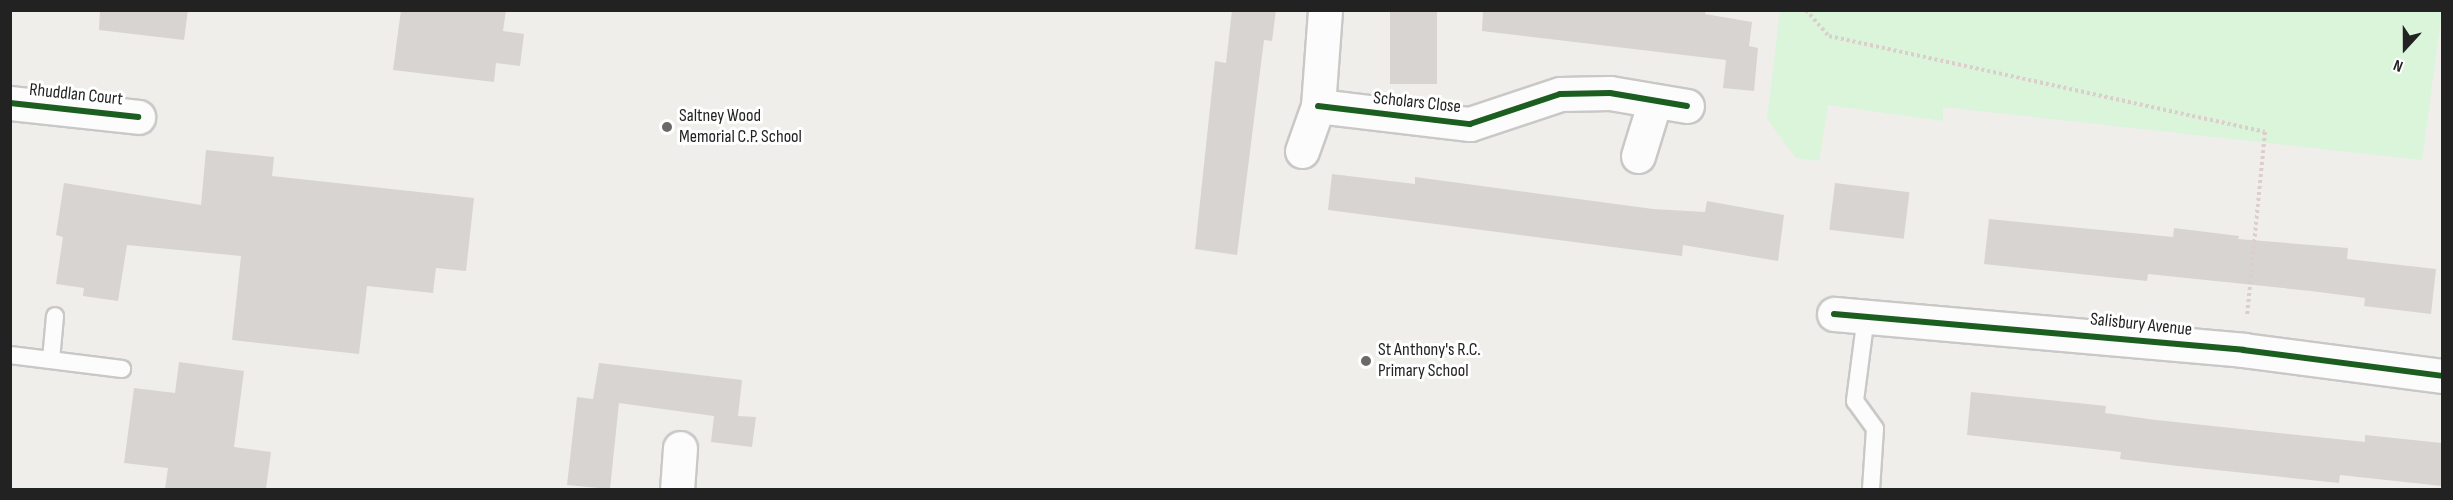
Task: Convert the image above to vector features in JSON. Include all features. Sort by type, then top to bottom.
[{"type":"street","points":[[1302,151],[1318,106],[1325,10]]},
{"type":"street","name":"Scholars Close","points":[[1318,106],[1470,124],[1560,94],[1610,93],[1654,104],[1687,106]]},
{"type":"street","name":"Rhuddlan Court","points":[[10,104],[138,117]]},
{"type":"street","points":[[1638,156],[1654,104]]},
{"type":"street","name":"Salisbury Avenue","points":[[1850,315],[2243,350],[2442,376]]},
{"type":"street","points":[[677,489],[680,448]]},
{"type":"lane","points":[[1850,315],[1855,401],[1875,429],[1871,489]]},
{"type":"lane","points":[[51,360],[55,316]]},
{"type":"lane","points":[[10,355],[122,369]]},
{"type":"path","points":[[1806,10],[1829,36],[2265,132],[2243,350]]},
{"type":"green space","points":[[2442,10],[2422,160],[1943,107],[1943,121],[1828,105],[1819,161],[1796,158],[1767,119],[1780,11]]},
{"type":"building","points":[[100,10],[188,10],[184,40],[99,30]]},
{"type":"building","points":[[401,10],[506,10],[503,31],[524,34],[520,66],[496,63],[494,82],[393,70]]},
{"type":"building","points":[[1232,10],[1276,10],[1272,41],[1264,40],[1237,255],[1195,249],[1215,61],[1226,63]]},
{"type":"building","points":[[1390,10],[1437,10],[1437,84],[1390,84]]},
{"type":"building","points":[[1483,10],[1706,10],[1705,14],[1752,22],[1749,46],[1758,48],[1754,91],[1723,88],[1726,60],[1482,31]]},
{"type":"building","points":[[206,150],[274,157],[272,176],[474,198],[466,271],[436,268],[433,293],[367,286],[359,354],[232,340],[241,256],[127,245],[118,301],[83,296],[84,288],[56,284],[63,237],[56,235],[64,183],[201,205]]},
{"type":"building","points":[[1332,174],[1415,184],[1415,177],[1653,209],[1705,212],[1707,201],[1784,215],[1778,261],[1683,245],[1682,256],[1328,210]]},
{"type":"building","points":[[1835,183],[1909,192],[1904,239],[1829,230]]},
{"type":"building","points":[[1989,219],[2173,237],[2174,228],[2239,236],[2238,239],[2348,248],[2347,259],[2436,269],[2431,314],[2364,306],[2365,298],[2311,291],[2148,274],[2147,281],[1984,264]]},
{"type":"building","points":[[179,362],[244,371],[234,447],[271,452],[266,489],[165,489],[168,468],[124,463],[134,388],[175,393]]},
{"type":"building","points":[[599,363],[742,380],[738,416],[756,417],[752,447],[711,442],[714,416],[619,403],[610,489],[567,485],[577,397],[593,399]]},
{"type":"building","points":[[1971,392],[2106,406],[2105,413],[2156,420],[2365,442],[2365,435],[2442,443],[2442,486],[2340,475],[2339,483],[2178,466],[2120,459],[2121,452],[1967,435]]},
{"type":"cycle path","points":[[1318,106],[1470,124],[1560,94],[1610,93],[1687,106]]},
{"type":"cycle path","points":[[10,103],[138,117]]},
{"type":"cycle path","points":[[1834,314],[2243,350],[2442,376]]},
{"type":"place","name":"Saltney Wood Memorial C.P. School","points":[[667,127]]},
{"type":"place","name":"St Anthony's R.C. Primary School","points":[[1366,361]]}]
